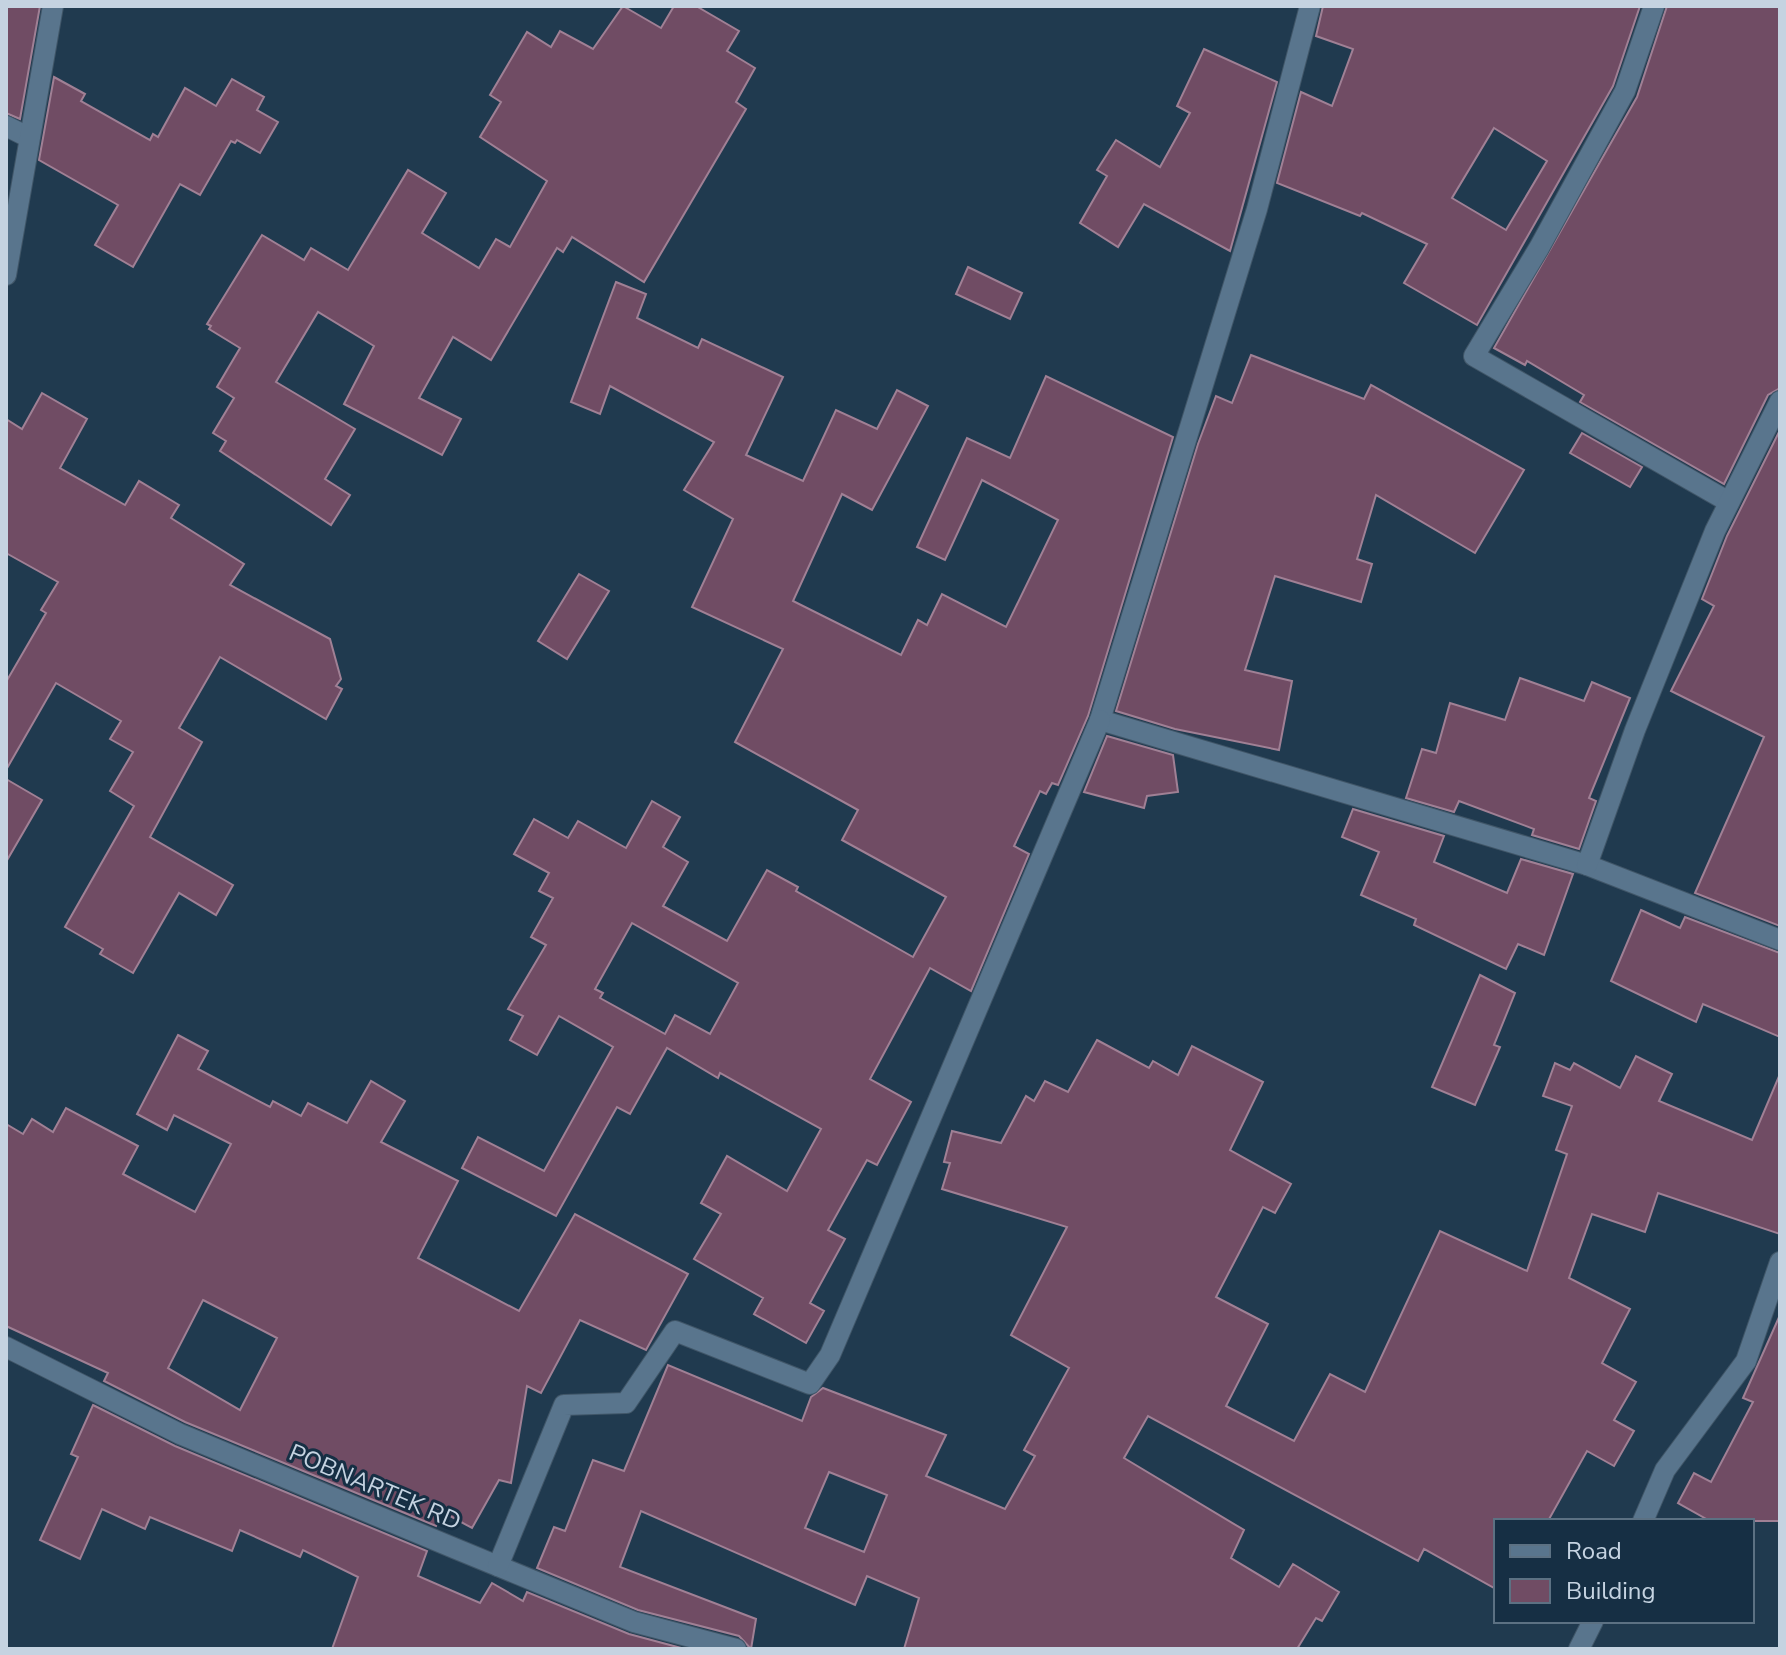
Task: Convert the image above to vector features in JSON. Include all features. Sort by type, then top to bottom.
[{"type":"street","points":[[6,275],[11,215],[53,6]]},
{"type":"street","points":[[498,1566],[564,1405],[626,1403],[675,1331],[810,1384],[830,1355],[1100,720],[1253,223],[1310,6]]},
{"type":"street","points":[[1654,6],[1625,91],[1539,248],[1474,356],[1729,502]]},
{"type":"street","points":[[6,126],[28,137]]},
{"type":"street","points":[[1587,865],[1635,730],[1729,502],[1780,401]]},
{"type":"street","points":[[1100,720],[1587,865],[1780,940]]},
{"type":"street","points":[[1644,1519],[1665,1470],[1746,1361],[1780,1262]]},
{"type":"street","name":"POBNARTEK RD","points":[[6,1347],[180,1434],[498,1566],[634,1622],[736,1649]]},
{"type":"street","points":[[1579,1649],[1592,1623]]},
{"type":"building","points":[[6,6],[40,6],[20,119],[6,113]]},
{"type":"building","points":[[623,6],[661,28],[674,6],[696,6],[739,31],[727,51],[755,68],[736,102],[746,109],[644,282],[572,237],[563,252],[557,248],[491,360],[453,337],[419,398],[461,419],[442,455],[344,404],[374,346],[318,312],[276,382],[355,429],[325,479],[350,495],[331,525],[220,451],[226,441],[213,433],[234,398],[217,387],[240,348],[209,329],[211,326],[207,324],[262,235],[304,260],[311,248],[348,270],[408,170],[446,193],[422,233],[479,268],[496,239],[510,247],[547,181],[480,137],[501,102],[490,95],[527,32],[551,47],[560,31],[593,49]]},
{"type":"building","points":[[1323,6],[1640,6],[1613,86],[1477,325],[1404,283],[1427,244],[1362,213],[1360,216],[1277,183],[1301,92],[1332,106],[1353,49],[1316,36]],"holes":[[[1494,128],[1547,161],[1506,230],[1452,198]]]},
{"type":"building","points":[[1667,6],[1780,6],[1780,388],[1768,395],[1724,484],[1580,402],[1584,395],[1527,361],[1525,365],[1494,348],[1637,97]]},
{"type":"building","points":[[1204,49],[1277,82],[1230,251],[1144,204],[1118,247],[1080,223],[1107,176],[1097,170],[1116,140],[1160,167],[1190,113],[1177,106]]},
{"type":"building","points":[[54,77],[85,94],[81,101],[150,140],[153,134],[158,137],[185,88],[216,106],[232,79],[264,97],[257,110],[278,122],[260,153],[237,140],[235,143],[231,141],[200,195],[180,184],[133,267],[95,245],[118,205],[39,160]]},
{"type":"building","points":[[968,267],[1022,293],[1010,319],[956,294]]},
{"type":"building","points":[[616,282],[646,294],[637,318],[698,348],[702,339],[783,377],[746,455],[803,481],[836,410],[877,429],[897,390],[928,406],[872,510],[842,494],[793,601],[901,655],[918,620],[927,625],[942,594],[1006,627],[1058,520],[982,480],[945,560],[917,547],[967,438],[1010,458],[1046,376],[1173,437],[1088,716],[1058,785],[1052,783],[1046,794],[1040,791],[1014,846],[1029,854],[971,991],[930,968],[870,1079],[911,1102],[877,1165],[867,1160],[828,1230],[845,1239],[810,1303],[824,1311],[806,1343],[754,1314],[763,1298],[694,1259],[721,1214],[701,1203],[727,1156],[787,1191],[821,1129],[720,1073],[718,1078],[667,1048],[630,1114],[617,1107],[556,1216],[462,1168],[478,1137],[544,1171],[613,1047],[559,1016],[537,1055],[510,1040],[523,1016],[508,1009],[546,945],[531,937],[553,898],[539,891],[549,873],[514,854],[534,819],[568,838],[578,821],[626,848],[652,801],[680,817],[663,847],[688,862],[663,906],[727,941],[767,870],[798,887],[796,891],[913,957],[946,897],[842,840],[858,810],[735,742],[783,649],[692,607],[733,519],[684,490],[714,442],[610,386],[600,414],[571,402]],"holes":[[[632,923],[738,983],[710,1034],[675,1015],[665,1034],[600,998],[603,993],[595,989]]]},
{"type":"building","points":[[1251,355],[1364,399],[1371,385],[1524,470],[1475,553],[1376,495],[1357,559],[1372,564],[1361,602],[1275,576],[1245,670],[1292,681],[1279,750],[1175,729],[1116,711],[1198,444],[1216,396],[1232,403]]},
{"type":"building","points":[[42,393],[87,419],[60,468],[125,505],[139,481],[179,505],[171,518],[244,564],[230,585],[330,639],[341,679],[336,686],[342,689],[326,719],[220,657],[179,728],[202,742],[150,837],[233,885],[216,915],[179,893],[133,973],[100,954],[103,949],[65,927],[134,806],[110,791],[133,752],[110,739],[121,721],[56,683],[6,770],[6,682],[46,613],[41,610],[58,582],[6,553],[6,419],[22,429]]},
{"type":"building","points":[[1780,430],[1780,926],[1695,893],[1764,737],[1671,691],[1714,606],[1702,599],[1727,536]]},
{"type":"building","points":[[1582,433],[1642,467],[1630,487],[1570,453]]},
{"type":"building","points":[[579,574],[609,591],[567,659],[538,641]]},
{"type":"building","points":[[1520,678],[1584,701],[1592,682],[1630,698],[1589,798],[1596,801],[1579,849],[1532,835],[1534,829],[1459,801],[1454,812],[1406,798],[1422,749],[1436,753],[1450,703],[1505,720]]},
{"type":"building","points":[[1107,736],[1173,755],[1178,792],[1147,796],[1144,808],[1084,792]]},
{"type":"building","points":[[6,779],[42,800],[6,862]]},
{"type":"building","points":[[1353,809],[1444,836],[1434,862],[1507,893],[1521,859],[1573,874],[1544,955],[1518,944],[1506,969],[1414,925],[1416,919],[1361,895],[1379,852],[1342,837]]},
{"type":"building","points":[[1641,910],[1680,928],[1685,917],[1780,953],[1780,1037],[1703,1004],[1696,1022],[1611,981]]},
{"type":"building","points":[[1480,975],[1515,993],[1494,1045],[1500,1047],[1475,1105],[1432,1087]]},
{"type":"building","points":[[178,1035],[208,1051],[198,1069],[270,1107],[273,1101],[301,1116],[308,1103],[347,1123],[371,1081],[405,1101],[381,1142],[458,1181],[418,1258],[519,1311],[575,1214],[688,1274],[646,1350],[580,1320],[541,1393],[527,1386],[511,1483],[499,1480],[472,1528],[441,1511],[436,1526],[185,1422],[104,1381],[108,1373],[6,1326],[6,1124],[23,1134],[32,1119],[53,1132],[66,1108],[138,1146],[123,1174],[195,1212],[231,1144],[174,1115],[167,1130],[137,1114]],"holes":[[[203,1300],[277,1338],[240,1410],[168,1368]]]},
{"type":"building","points":[[1097,1040],[1149,1068],[1153,1061],[1178,1075],[1192,1046],[1263,1082],[1230,1150],[1291,1184],[1275,1213],[1263,1207],[1216,1297],[1268,1324],[1226,1406],[1294,1441],[1330,1374],[1365,1392],[1440,1231],[1527,1271],[1567,1154],[1556,1150],[1572,1106],[1543,1096],[1555,1063],[1570,1070],[1574,1063],[1620,1088],[1636,1056],[1672,1074],[1659,1101],[1752,1140],[1780,1074],[1780,1234],[1658,1193],[1645,1232],[1592,1214],[1569,1278],[1630,1309],[1602,1363],[1636,1382],[1614,1420],[1634,1431],[1614,1466],[1587,1451],[1549,1519],[1494,1519],[1494,1588],[1424,1549],[1418,1561],[1148,1416],[1124,1458],[1244,1530],[1231,1558],[1279,1587],[1293,1564],[1339,1592],[1322,1621],[1316,1618],[1297,1649],[904,1649],[919,1598],[867,1576],[855,1605],[641,1511],[620,1567],[756,1619],[751,1649],[739,1636],[638,1610],[537,1568],[554,1527],[565,1531],[593,1460],[624,1471],[668,1365],[802,1421],[811,1397],[823,1388],[946,1435],[926,1476],[1005,1509],[1035,1456],[1024,1450],[1069,1368],[1011,1335],[1067,1227],[942,1189],[950,1163],[944,1162],[952,1131],[1001,1143],[1026,1096],[1034,1101],[1045,1081],[1068,1092]],"holes":[[[829,1472],[887,1495],[864,1552],[805,1528]]]},
{"type":"building","points":[[1780,1315],[1780,1521],[1706,1519],[1678,1503],[1694,1473],[1711,1482],[1753,1402],[1743,1398]]},
{"type":"building","points":[[93,1405],[175,1446],[427,1551],[418,1576],[480,1603],[492,1583],[523,1601],[527,1592],[629,1634],[685,1649],[332,1649],[358,1577],[303,1550],[300,1557],[240,1530],[232,1551],[150,1517],[145,1529],[102,1509],[80,1559],[40,1540],[78,1457],[71,1454]]}]
